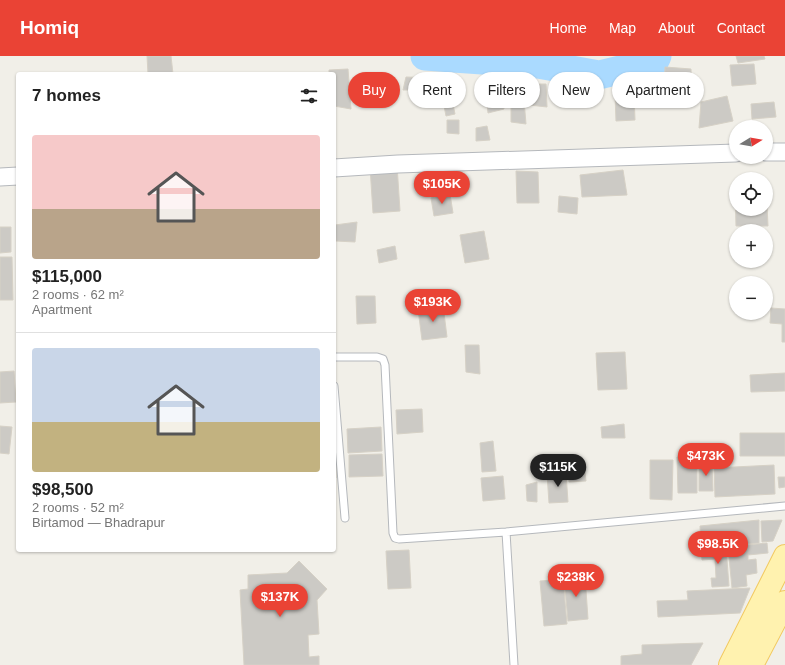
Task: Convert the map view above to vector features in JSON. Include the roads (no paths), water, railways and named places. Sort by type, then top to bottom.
[{"type":"main road","points":[[752,665],[763,621],[785,556]]},
{"type":"main road","points":[[730,665],[763,621],[785,602]]},
{"type":"street","points":[[773,152],[785,152]]},
{"type":"street","points":[[336,168],[398,164],[729,153]]},
{"type":"street","points":[[0,177],[16,176]]},
{"type":"lane","points":[[336,357],[377,357],[383,359],[385,365],[393,534],[395,538],[506,532],[785,506]]},
{"type":"lane","points":[[336,410],[345,518]]},
{"type":"lane","points":[[506,532],[514,665]]},
{"type":"waterway","points":[[425,56],[538,64],[599,75],[654,62],[657,56]]}]
